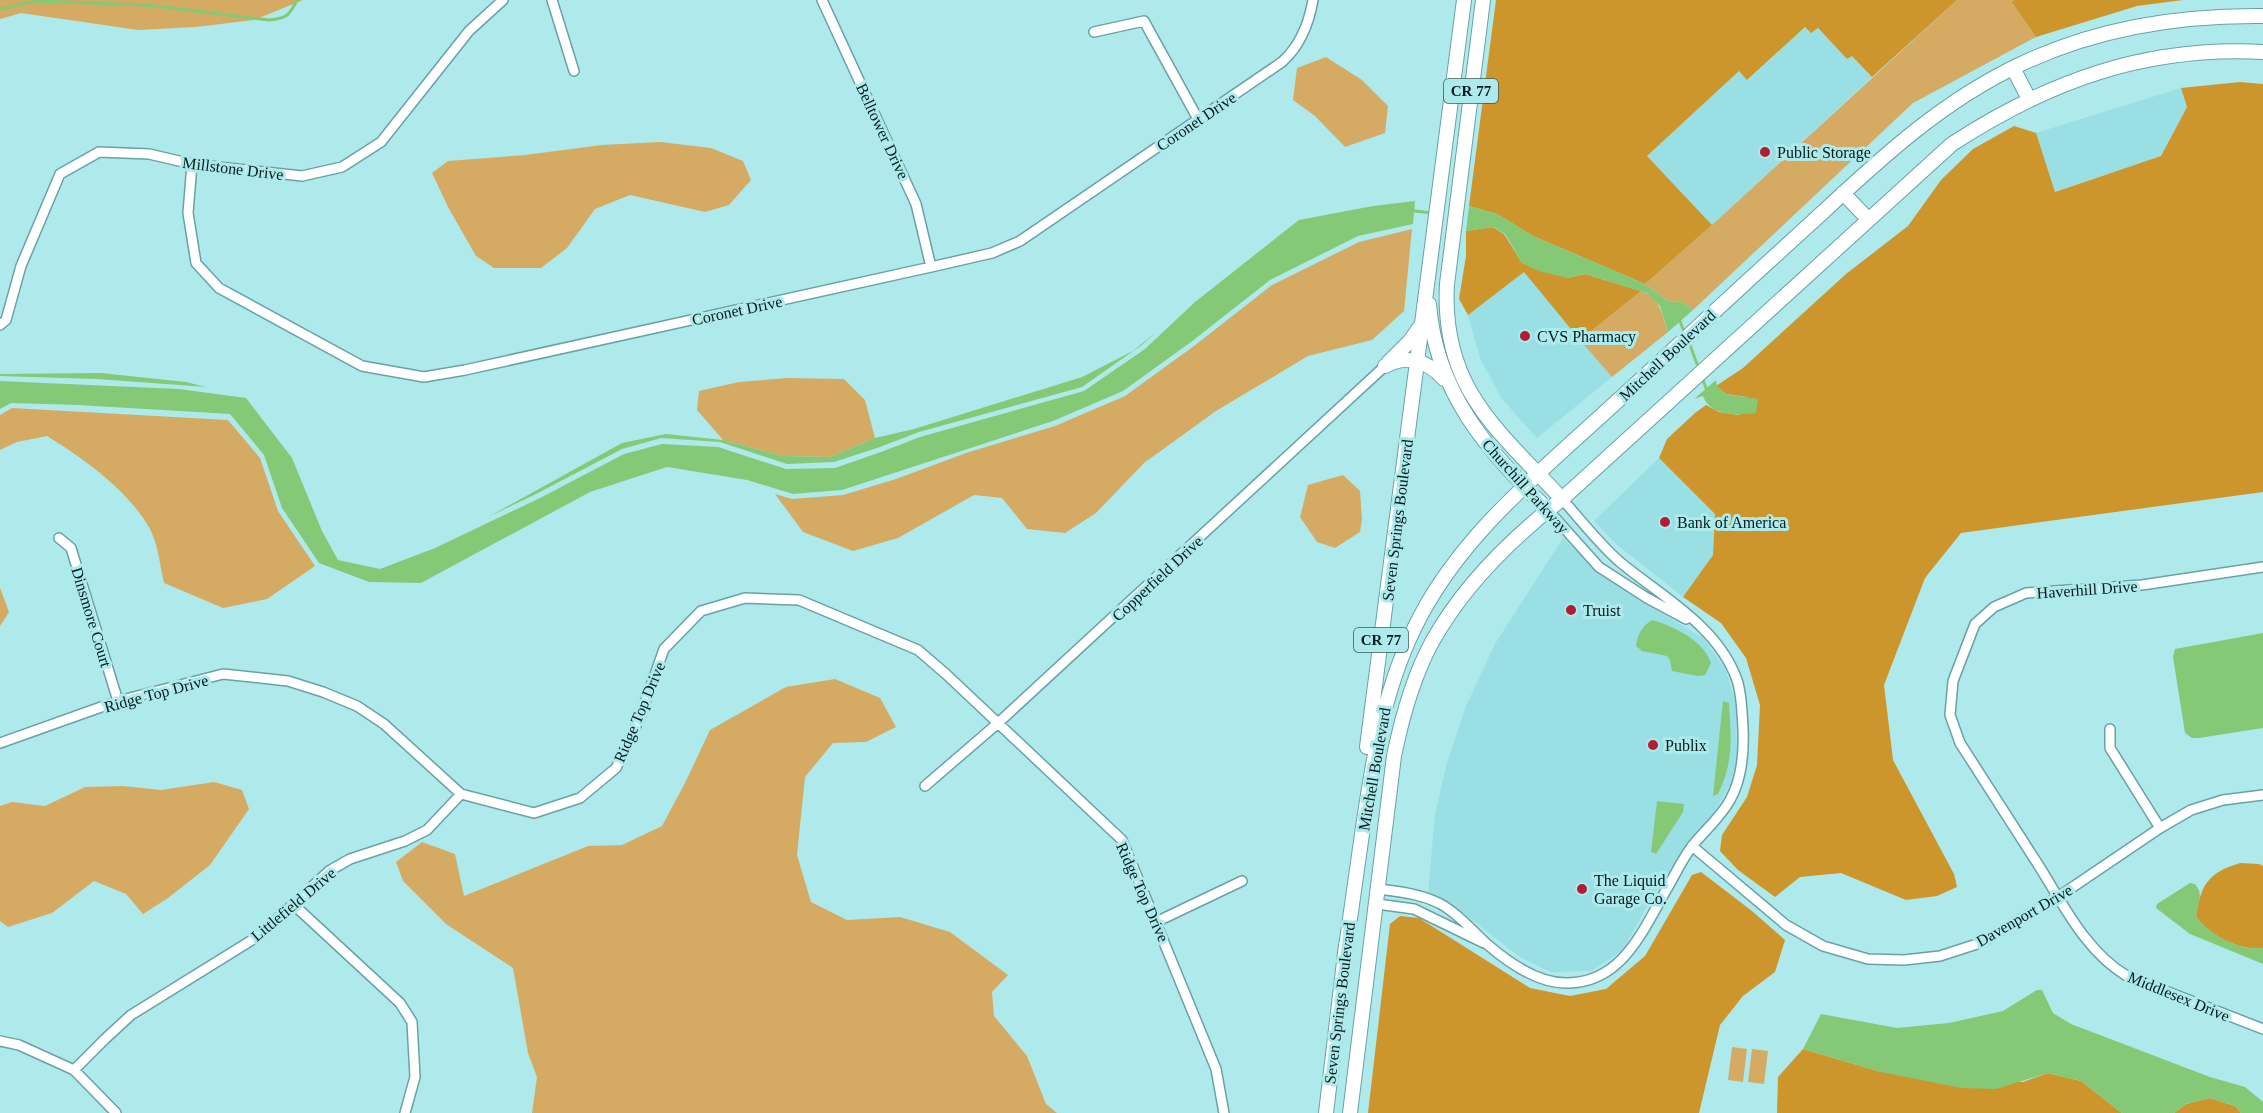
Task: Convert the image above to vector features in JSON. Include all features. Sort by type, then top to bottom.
[{"type":"main road","name":"Seven Springs Boulevard","points":[[1326,1113],[1367,741],[1464,0]]},
{"type":"main road","name":"CR 77","points":[[1483,0],[1447,284],[1450,341],[1457,367],[1480,410],[1538,474]]},
{"type":"main road","name":"Mitchell Boulevard","points":[[1345,954],[1371,765],[1385,704],[1399,663],[1421,614],[1454,563],[1491,518],[1843,193],[1912,131],[1948,105],[2013,68],[2062,48],[2132,27],[2179,19],[2263,16]]},
{"type":"main road","points":[[1562,499],[1868,219],[1952,144],[1983,123],[2058,86],[2131,63],[2207,52],[2263,52]]},
{"type":"main road","points":[[2013,68],[2029,99]]},
{"type":"main road","points":[[1843,193],[1868,219]]},
{"type":"main road","name":"Churchill Parkway","points":[[1428,284],[1430,319],[1435,345],[1449,385],[1459,404],[1479,434],[1548,510]]},
{"type":"main road","points":[[1385,366],[1410,341],[1420,327]]},
{"type":"main road","points":[[1385,366],[1398,360],[1416,361],[1436,370],[1449,385]]},
{"type":"main road","name":"Churchill Parkway","points":[[1538,474],[1562,499]]},
{"type":"main road","name":"CR 77","points":[[1548,510],[1562,499]]},
{"type":"main road","name":"Seven Springs Boulevard","points":[[1350,1113],[1394,756],[1401,722],[1414,682],[1432,643],[1472,585],[1510,543],[1548,510]]},
{"type":"street","name":"Millstone Drive","points":[[0,325],[6,320],[21,266],[60,174],[99,152],[149,154],[192,164],[302,176],[342,166],[381,142],[469,31],[503,0]]},
{"type":"street","points":[[552,0],[574,71]]},
{"type":"street","name":"Belltower Drive","points":[[822,0],[916,204],[931,267]]},
{"type":"street","name":"Coronet Drive","points":[[192,164],[189,213],[196,263],[219,288],[362,366],[424,377],[465,370],[992,253],[1020,241],[1289,55],[1298,44],[1306,26],[1312,0]]},
{"type":"street","points":[[1094,32],[1144,21],[1198,119]]},
{"type":"street","name":"Copperfield Drive","points":[[925,786],[997,724],[1385,366]]},
{"type":"street","name":"Churchill Parkway","points":[[1377,904],[1414,909],[1487,944],[1532,975],[1568,984],[1586,981],[1601,975],[1627,956],[1692,846],[1730,801],[1738,781],[1742,760],[1738,682],[1728,659],[1704,629],[1619,561],[1562,499]]},
{"type":"street","name":"Churchill Parkway","points":[[1548,510],[1599,567],[1647,598],[1704,629]]},
{"type":"street","name":"Dinsmore Court","points":[[59,538],[71,548],[118,701]]},
{"type":"street","name":"Haverhill Drive","points":[[2058,897],[1960,743],[1950,715],[1953,681],[1975,624],[1994,607],[2026,593],[2142,585],[2263,567]]},
{"type":"street","name":"Ridge Top Drive","points":[[0,743],[118,701],[223,674],[288,681],[357,706],[384,724],[461,794],[534,813],[580,798],[616,768],[640,717],[664,649],[702,611],[745,597],[799,600],[918,650],[1122,840],[1216,1069],[1224,1113]]},
{"type":"street","points":[[2110,729],[2110,748],[2160,828]]},
{"type":"street","name":"Littlefield Drive","points":[[74,1070],[105,1038],[131,1016],[260,935],[329,871],[350,859],[405,841],[427,830],[461,794]]},
{"type":"street","name":"Davenport Drive","points":[[1692,846],[1786,925],[1823,946],[1868,959],[1904,960],[1940,956],[1980,943],[2058,897],[2160,828],[2191,810],[2223,800],[2263,795]]},
{"type":"street","points":[[1156,922],[1242,881]]},
{"type":"street","name":"Churchill Parkway","points":[[1378,889],[1416,895],[1442,905],[1473,928],[1487,944]]},
{"type":"street","name":"Middlesex Drive","points":[[2058,897],[2090,944],[2114,968],[2127,976],[2263,1029]]},
{"type":"street","points":[[294,905],[400,1003],[412,1022],[415,1077],[405,1113]]},
{"type":"street","points":[[0,1041],[19,1045],[74,1070],[116,1113]]},
{"type":"shaded area","points":[[0,0],[303,0],[254,20],[196,27],[138,30],[21,13],[0,19]]},
{"type":"shaded area","points":[[1496,0],[1957,0],[1872,77],[1852,56],[1847,59],[1818,28],[1811,33],[1805,27],[1747,80],[1739,71],[1647,156],[1712,225],[1645,284],[1533,236],[1497,214],[1469,206]]},
{"type":"shaded area","points":[[1957,0],[2015,0],[2013,2],[2036,37],[1913,103],[1693,310],[1683,302],[1668,301],[1645,284],[1712,225]]},
{"type":"shaded area","points":[[2015,0],[2183,0],[2137,6],[2036,37],[2012,2]]},
{"type":"shaded area","points":[[1805,27],[1817,28],[1847,59],[1851,55],[1872,77],[1712,225],[1647,156],[1739,71],[1748,80]]},
{"type":"shaded area","points":[[1326,57],[1362,80],[1388,106],[1385,133],[1345,147],[1315,116],[1293,100],[1297,68]]},
{"type":"shaded area","points":[[2240,82],[2263,84],[2263,492],[1961,533],[1925,578],[1884,685],[1893,760],[1954,874],[1957,887],[1937,896],[1906,900],[1841,873],[1800,877],[1775,897],[1738,870],[1720,851],[1722,835],[1747,797],[1757,765],[1760,705],[1746,658],[1721,623],[1683,597],[1713,555],[1715,514],[1659,458],[1667,439],[1706,405],[1719,412],[1739,415],[1747,397],[1726,394],[1716,386],[1743,368],[1846,274],[1908,226],[1941,180],[1973,149],[2014,126],[2036,133],[2055,192],[2161,156],[2187,107],[2181,88]]},
{"type":"shaded area","points":[[2181,88],[2187,107],[2161,156],[2054,192],[2036,133]]},
{"type":"shaded area","points":[[660,142],[711,148],[743,161],[751,180],[729,205],[705,212],[630,195],[595,209],[567,248],[541,268],[494,268],[476,256],[432,173],[448,161],[525,155],[602,145]]},
{"type":"shaded area","points":[[1415,201],[1413,224],[1358,236],[1270,280],[1191,342],[1123,391],[1053,421],[842,490],[793,494],[747,480],[667,467],[590,492],[421,583],[369,582],[319,563],[282,508],[264,455],[230,414],[11,403],[0,409],[0,381],[179,389],[246,398],[292,458],[322,531],[338,560],[380,569],[435,548],[540,498],[624,454],[662,444],[718,447],[786,469],[835,468],[920,437],[1084,391],[1145,349],[1195,302],[1299,220],[1373,206]]},
{"type":"shaded area","points":[[1469,206],[1497,214],[1533,236],[1645,284],[1668,301],[1683,302],[1693,310],[1668,332],[1660,306],[1647,293],[1585,274],[1567,278],[1539,271],[1522,263],[1505,234],[1494,227],[1466,231]]},
{"type":"shaded area","points":[[1493,227],[1504,234],[1522,263],[1567,278],[1585,274],[1641,291],[1580,340],[1524,272],[1468,315],[1459,299],[1466,256],[1466,231]]},
{"type":"shaded area","points":[[1412,229],[1404,311],[1372,340],[1308,356],[1216,411],[1144,463],[1096,513],[1065,533],[1027,529],[1002,498],[974,495],[898,538],[853,551],[803,532],[775,494],[792,499],[843,495],[896,479],[966,453],[1055,426],[1125,396],[1272,285],[1359,242]]},
{"type":"shaded area","points":[[1524,272],[1612,377],[1537,438],[1502,399],[1480,358],[1468,315]]},
{"type":"shaded area","points":[[1641,291],[1657,302],[1668,332],[1612,377],[1580,340]]},
{"type":"shaded area","points":[[1155,333],[1142,345],[1082,387],[919,432],[834,462],[787,464],[720,442],[661,438],[622,449],[488,517],[622,443],[666,434],[723,440],[783,456],[830,457],[875,438],[914,429],[1082,377],[1133,351]]},
{"type":"shaded area","points":[[101,373],[186,382],[206,387],[97,379],[0,376],[0,374]]},
{"type":"shaded area","points":[[787,378],[844,379],[865,400],[875,438],[830,457],[783,456],[723,440],[697,410],[699,391],[739,382]]},
{"type":"shaded area","points":[[1716,380],[1717,386],[1726,394],[1758,399],[1756,413],[1725,413],[1712,408],[1703,396],[1694,399]]},
{"type":"shaded area","points":[[12,408],[228,420],[260,458],[278,511],[315,566],[267,599],[223,608],[164,583],[157,548],[150,529],[130,502],[104,476],[47,436],[17,442],[0,450],[0,415]]},
{"type":"shaded area","points":[[1659,458],[1715,514],[1713,555],[1683,597],[1616,544],[1594,521]]},
{"type":"shaded area","points":[[1343,475],[1360,491],[1362,519],[1360,532],[1335,548],[1317,542],[1300,517],[1308,485]]},
{"type":"shaded area","points":[[1563,538],[1600,573],[1634,597],[1703,638],[1725,668],[1736,703],[1737,754],[1732,781],[1715,811],[1680,854],[1647,906],[1623,950],[1591,971],[1551,972],[1520,957],[1458,909],[1428,893],[1435,814],[1447,763],[1466,706],[1495,644]]},
{"type":"shaded area","points":[[0,588],[9,612],[0,626]]},
{"type":"shaded area","points":[[1652,620],[1678,630],[1702,648],[1711,663],[1705,675],[1698,676],[1672,671],[1667,656],[1642,651],[1636,646],[1641,631]]},
{"type":"shaded area","points":[[2263,633],[2263,728],[2199,738],[2192,738],[2185,733],[2173,657],[2175,649]]},
{"type":"shaded area","points":[[835,679],[880,698],[896,727],[866,742],[833,743],[805,777],[797,855],[811,902],[847,920],[900,917],[950,932],[1008,975],[992,992],[994,1016],[1027,1056],[1046,1104],[1057,1113],[532,1113],[537,1077],[528,1053],[513,968],[446,924],[403,881],[396,862],[422,842],[455,854],[464,896],[588,846],[622,845],[662,826],[710,730],[786,687]]},
{"type":"shaded area","points":[[1723,701],[1729,703],[1729,760],[1718,794],[1713,796]]},
{"type":"shaded area","points":[[214,782],[242,790],[249,809],[210,865],[168,898],[143,914],[126,894],[94,881],[52,913],[8,927],[0,921],[0,806],[12,802],[45,806],[85,787],[123,786],[161,790]]},
{"type":"shaded area","points":[[1657,801],[1684,804],[1683,812],[1656,854],[1651,852]]},
{"type":"shaded area","points":[[2240,863],[2263,866],[2263,948],[2245,947],[2226,941],[2209,930],[2196,917],[2200,896],[2208,881],[2220,871]]},
{"type":"shaded area","points":[[1701,872],[1785,940],[1775,972],[1743,996],[1720,1025],[1699,1113],[1368,1113],[1390,924],[1400,916],[1419,918],[1530,988],[1570,996],[1606,989],[1645,956],[1692,875]]},
{"type":"shaded area","points":[[2190,883],[2195,884],[2199,890],[2196,917],[2202,924],[2217,936],[2235,945],[2263,948],[2263,964],[2190,934],[2156,908],[2157,904]]},
{"type":"shaded area","points":[[2037,990],[2042,990],[2053,1013],[2071,1024],[2210,1077],[2245,1087],[2263,1102],[2263,1113],[2241,1113],[2235,1106],[2210,1098],[2186,1104],[2174,1113],[2122,1113],[2081,1081],[2048,1073],[1996,1089],[1961,1088],[1881,1072],[1803,1049],[1821,1014],[1897,1028],[1949,1023],[2003,1011]]},
{"type":"shaded area","points":[[1732,1047],[1747,1049],[1743,1082],[1728,1080]]},
{"type":"shaded area","points":[[1752,1049],[1768,1051],[1764,1084],[1748,1082]]},
{"type":"shaded area","points":[[1803,1049],[1881,1072],[2023,1082],[2048,1073],[2081,1081],[2122,1113],[1777,1113],[1778,1077]]},
{"type":"shaded area","points":[[2210,1098],[2235,1106],[2241,1113],[2174,1113],[2186,1104]]},
{"type":"waterway","points":[[0,9],[35,1],[146,5],[269,20],[287,15],[297,0]]},
{"type":"waterway","points":[[1414,211],[1433,213]]},
{"type":"waterway","points":[[1680,321],[1683,329]]},
{"type":"waterway","points":[[1690,345],[1697,364]]},
{"type":"waterway","points":[[1703,380],[1706,388]]},
{"type":"place","name":"Public Storage","points":[[1765,152]]},
{"type":"place","name":"CVS Pharmacy","points":[[1525,336]]},
{"type":"place","name":"Bank of America","points":[[1665,522]]},
{"type":"place","name":"Truist","points":[[1571,610]]},
{"type":"place","name":"Publix","points":[[1653,745]]},
{"type":"place","name":"The Liquid Garage Co.","points":[[1582,889]]}]
